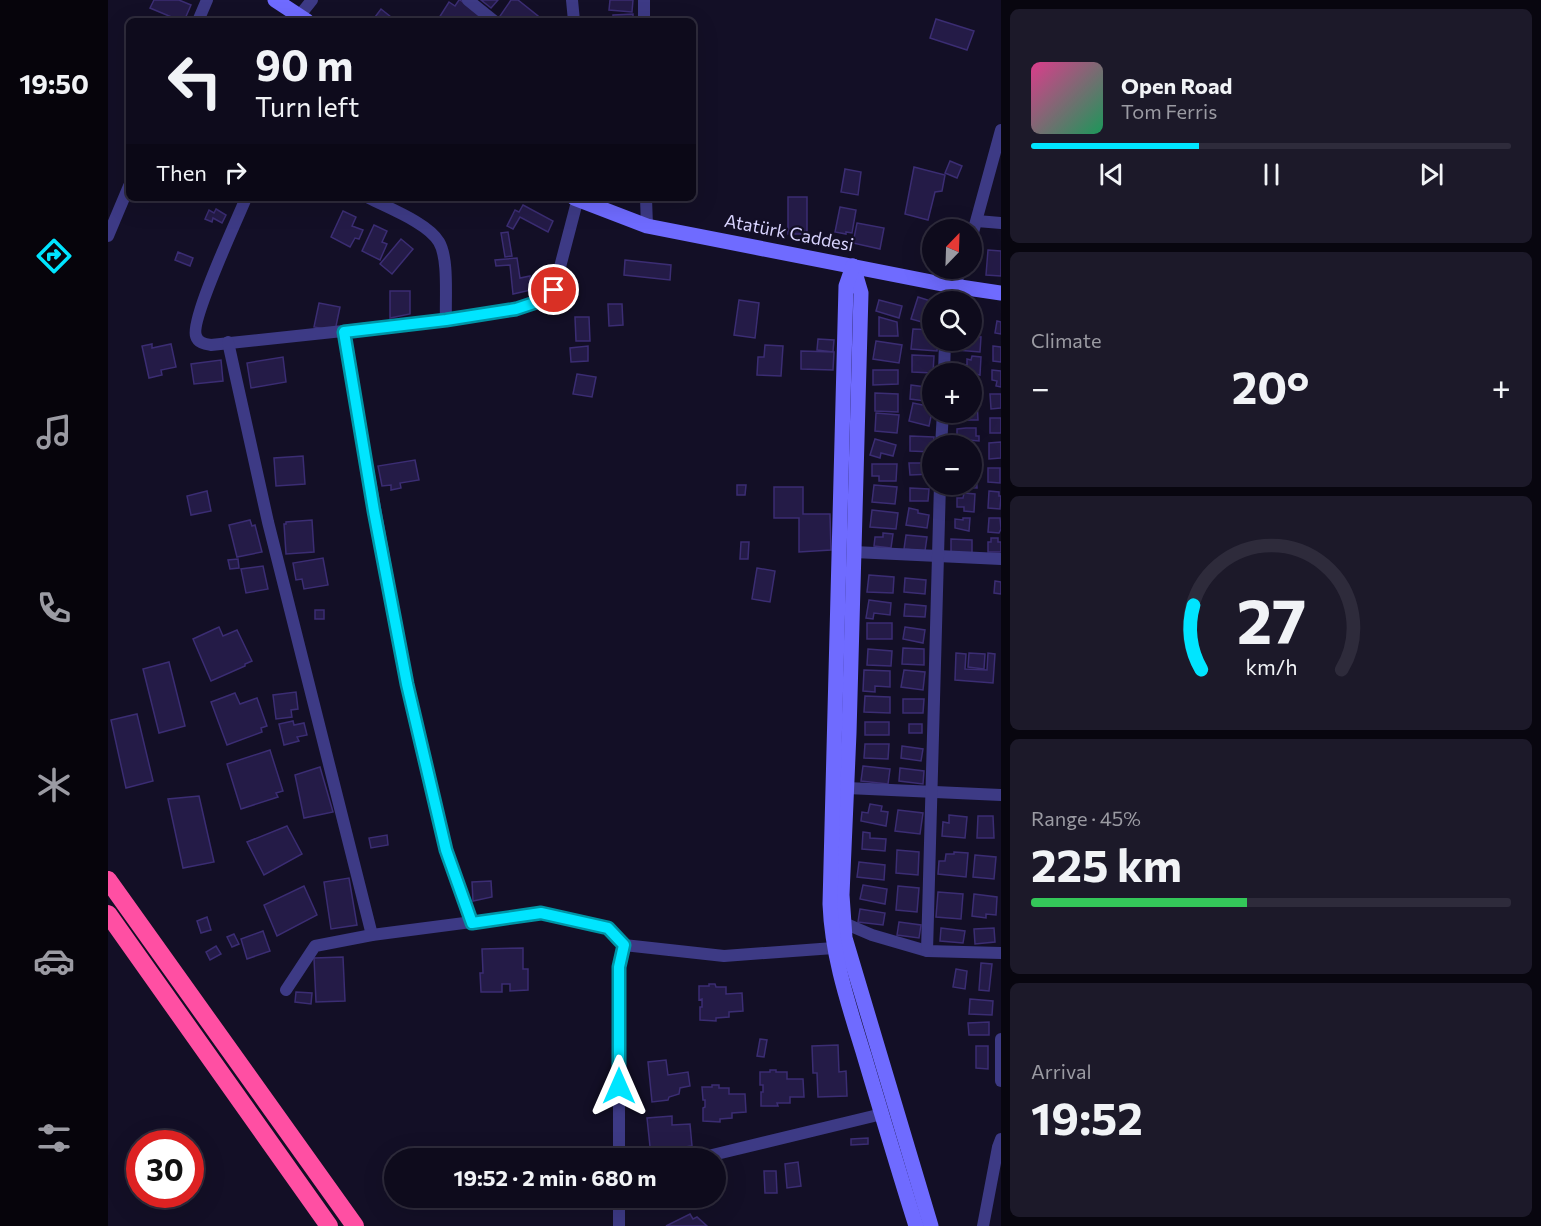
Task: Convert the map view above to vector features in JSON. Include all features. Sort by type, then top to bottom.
[{"type":"highway","points":[[108,880],[355,1226]]},
{"type":"highway","points":[[108,914],[329,1226]]},
{"type":"street","points":[[199,18],[207,0]]},
{"type":"street","points":[[275,0],[304,18],[312,0]]},
{"type":"street","points":[[468,0],[490,18]]},
{"type":"street","points":[[572,0],[574,18]]},
{"type":"street","points":[[644,0],[644,18]]},
{"type":"street","points":[[978,219],[1001,130]]},
{"type":"street","points":[[108,236],[126,193]]},
{"type":"street","points":[[245,201],[195,326],[197,340],[203,344],[344,332],[446,320],[516,309],[543,300],[554,290],[576,201]]},
{"type":"street","points":[[374,201],[431,232],[440,243],[444,259],[446,320]]},
{"type":"street","name":"Atatürk Caddesi","points":[[581,201],[647,226],[1001,293]]},
{"type":"street","points":[[646,201],[647,226]]},
{"type":"street","points":[[982,221],[1001,223]]},
{"type":"street","points":[[854,266],[861,293],[842,895],[845,938],[931,1226]]},
{"type":"street","points":[[854,266],[846,286],[830,904],[834,948],[916,1226]]},
{"type":"street","points":[[949,291],[955,279]]},
{"type":"street","points":[[344,332],[374,511],[407,684],[446,850],[472,923]]},
{"type":"street","points":[[228,342],[268,522],[372,935]]},
{"type":"street","points":[[927,951],[940,495]]},
{"type":"street","points":[[854,552],[1001,559]]},
{"type":"street","points":[[847,788],[1001,795]]},
{"type":"street","points":[[286,990],[315,946],[372,935],[541,913],[608,928],[624,945],[724,956],[834,948]]},
{"type":"street","points":[[844,923],[872,935],[927,951],[1001,953]]},
{"type":"street","points":[[620,1148],[619,967],[624,945]]},
{"type":"street","points":[[1001,1039],[1001,1081]]},
{"type":"street","points":[[726,1152],[882,1114]]},
{"type":"street","points":[[983,1226],[1001,1139]]},
{"type":"street","points":[[619,1208],[619,1226]]},
{"type":"building","points":[[154,0],[179,0],[191,5],[185,18],[174,18],[150,8]]},
{"type":"building","points":[[460,0],[487,18],[439,18],[449,2],[455,6]]},
{"type":"building","points":[[481,0],[498,0],[491,8]]},
{"type":"building","points":[[511,0],[518,0],[538,16],[537,18],[502,18],[500,16]]},
{"type":"building","points":[[610,0],[633,0],[632,12],[609,10]]},
{"type":"building","points":[[381,9],[392,18],[374,18]]},
{"type":"building","points":[[633,14],[633,18],[613,18],[613,15]]},
{"type":"building","points":[[936,19],[974,31],[967,50],[930,38]]},
{"type":"building","points":[[950,161],[962,166],[957,178],[945,173]]},
{"type":"building","points":[[914,167],[945,175],[942,191],[935,192],[928,219],[905,214]]},
{"type":"building","points":[[845,169],[861,172],[858,195],[841,192]]},
{"type":"building","points":[[788,197],[807,197],[807,234],[788,234]]},
{"type":"building","points":[[523,205],[553,221],[548,232],[520,217],[513,229],[507,226],[515,210],[519,212]]},
{"type":"building","points":[[840,207],[856,210],[852,233],[835,232]]},
{"type":"building","points":[[216,209],[226,215],[222,223],[213,218],[212,222],[205,219],[209,210],[214,213]]},
{"type":"building","points":[[343,211],[356,217],[352,226],[363,230],[359,239],[355,238],[350,247],[331,237]]},
{"type":"building","points":[[857,223],[884,228],[880,249],[853,243]]},
{"type":"building","points":[[374,225],[387,231],[382,242],[387,244],[380,260],[362,251]]},
{"type":"building","points":[[508,232],[512,256],[505,257],[501,233]]},
{"type":"building","points":[[401,239],[413,249],[392,274],[380,264]]},
{"type":"building","points":[[988,250],[1001,251],[1001,276],[986,275]]},
{"type":"building","points":[[178,252],[193,258],[190,266],[175,260]]},
{"type":"building","points":[[517,258],[520,278],[530,276],[531,290],[513,294],[510,265],[496,266],[495,260]]},
{"type":"building","points":[[625,260],[671,265],[670,280],[624,275]]},
{"type":"building","points":[[390,291],[410,291],[410,314],[390,318]]},
{"type":"building","points":[[918,297],[922,298],[922,322],[911,319]]},
{"type":"building","points":[[739,300],[759,303],[755,338],[734,335]]},
{"type":"building","points":[[879,300],[902,306],[899,318],[876,311]]},
{"type":"building","points":[[319,303],[340,307],[335,331],[314,327]]},
{"type":"building","points":[[608,304],[622,304],[623,325],[609,326]]},
{"type":"building","points":[[575,317],[589,317],[590,341],[576,341]]},
{"type":"building","points":[[879,317],[897,322],[898,336],[879,336]]},
{"type":"building","points":[[997,321],[1001,322],[1001,334],[995,333]]},
{"type":"building","points":[[913,329],[922,329],[922,350],[911,349]]},
{"type":"building","points":[[818,339],[834,340],[833,352],[817,350]]},
{"type":"building","points":[[876,341],[902,345],[899,363],[873,359]]},
{"type":"building","points":[[152,344],[152,348],[171,344],[176,367],[161,370],[162,375],[149,378],[142,346]]},
{"type":"building","points":[[765,345],[783,346],[781,376],[757,375],[758,357],[764,357]]},
{"type":"building","points":[[588,346],[588,361],[571,362],[570,348]]},
{"type":"building","points":[[993,346],[1001,347],[1001,362],[993,361]]},
{"type":"building","points":[[801,351],[834,352],[833,370],[801,369]]},
{"type":"building","points":[[912,355],[934,356],[934,363],[922,363],[922,372],[912,372]]},
{"type":"building","points":[[972,356],[981,357],[981,363],[967,363],[967,359],[971,360]]},
{"type":"building","points":[[283,357],[286,382],[251,388],[247,363]]},
{"type":"building","points":[[221,360],[223,381],[194,384],[191,364]]},
{"type":"building","points":[[873,370],[898,370],[898,384],[873,385]]},
{"type":"building","points":[[992,370],[1001,371],[1001,387],[996,386],[997,381],[992,380]]},
{"type":"building","points":[[577,374],[596,377],[592,397],[573,394]]},
{"type":"building","points":[[911,385],[922,386],[922,401],[910,399]]},
{"type":"building","points":[[875,393],[898,394],[898,412],[875,411]]},
{"type":"building","points":[[990,394],[1001,394],[1001,408],[991,409]]},
{"type":"building","points":[[913,403],[922,405],[922,423],[930,423],[929,426],[909,421]]},
{"type":"building","points":[[876,413],[899,415],[897,433],[875,431]]},
{"type":"building","points":[[990,418],[1001,418],[1001,433],[990,433]]},
{"type":"building","points":[[976,428],[976,435],[957,435],[957,429]]},
{"type":"building","points":[[910,436],[922,436],[922,452],[910,451]]},
{"type":"building","points":[[875,439],[896,445],[893,456],[881,453],[880,458],[870,455]]},
{"type":"building","points":[[1001,442],[1001,458],[989,459],[989,443]]},
{"type":"building","points":[[303,456],[305,484],[276,486],[274,458]]},
{"type":"building","points":[[415,460],[419,480],[400,483],[401,488],[391,490],[391,485],[382,486],[378,466]]},
{"type":"building","points":[[909,463],[922,463],[922,474],[910,475]]},
{"type":"building","points":[[872,464],[897,464],[896,481],[879,481],[879,476],[872,476]]},
{"type":"building","points":[[988,468],[1000,468],[1000,483],[988,482]]},
{"type":"building","points":[[737,485],[746,485],[745,495],[737,495]]},
{"type":"building","points":[[874,485],[897,487],[895,504],[872,502]]},
{"type":"building","points":[[774,487],[803,487],[803,514],[830,514],[831,550],[799,552],[799,518],[774,518]]},
{"type":"building","points":[[910,488],[922,489],[922,495],[928,495],[928,501],[910,501]]},
{"type":"building","points":[[207,491],[211,511],[191,515],[187,496]]},
{"type":"building","points":[[989,491],[999,492],[1000,509],[988,508]]},
{"type":"building","points":[[964,495],[975,495],[974,512],[964,511],[964,507],[957,507],[957,498],[963,498]]},
{"type":"building","points":[[909,508],[929,515],[927,528],[906,525]]},
{"type":"building","points":[[872,510],[898,513],[896,529],[870,527]]},
{"type":"building","points":[[963,518],[970,518],[969,531],[955,528],[955,519],[963,520]]},
{"type":"building","points":[[989,518],[1000,518],[999,533],[988,532]]},
{"type":"building","points":[[250,520],[252,526],[255,525],[262,552],[237,557],[229,525]]},
{"type":"building","points":[[312,520],[314,552],[286,554],[284,524]]},
{"type":"building","points":[[883,533],[893,534],[891,548],[874,546],[875,537],[883,537]]},
{"type":"building","points":[[906,535],[927,537],[925,551],[904,549]]},
{"type":"building","points":[[991,538],[998,538],[998,542],[1001,542],[1001,552],[988,552],[988,542],[991,542]]},
{"type":"building","points":[[951,539],[972,540],[972,554],[951,553]]},
{"type":"building","points":[[741,542],[749,542],[748,559],[740,559]]},
{"type":"building","points":[[323,558],[328,585],[304,589],[302,579],[296,580],[293,563]]},
{"type":"building","points":[[238,559],[239,568],[230,569],[228,560]]},
{"type":"building","points":[[263,566],[268,589],[246,593],[241,569]]},
{"type":"building","points":[[757,568],[775,571],[770,602],[752,599]]},
{"type":"building","points":[[869,575],[894,577],[893,593],[867,592]]},
{"type":"building","points":[[905,578],[926,580],[925,594],[904,592]]},
{"type":"building","points":[[995,581],[1001,582],[1001,594],[994,593]]},
{"type":"building","points":[[869,600],[891,603],[890,615],[874,613],[873,619],[866,618]]},
{"type":"building","points":[[905,604],[926,606],[925,617],[904,616]]},
{"type":"building","points":[[315,610],[324,610],[324,619],[315,619]]},
{"type":"building","points":[[867,623],[892,623],[892,639],[867,639]]},
{"type":"building","points":[[219,627],[223,636],[237,630],[252,661],[211,681],[193,639]]},
{"type":"building","points":[[905,627],[925,630],[923,643],[903,639]]},
{"type":"building","points":[[903,648],[924,649],[924,665],[902,664]]},
{"type":"building","points":[[868,649],[892,651],[891,666],[867,665]]},
{"type":"building","points":[[956,653],[966,654],[965,669],[987,670],[988,653],[995,654],[993,683],[955,680]]},
{"type":"building","points":[[969,653],[985,654],[984,669],[968,667]]},
{"type":"building","points":[[169,662],[185,726],[159,733],[143,669]]},
{"type":"building","points":[[864,670],[890,671],[890,687],[875,686],[875,692],[863,691]]},
{"type":"building","points":[[904,670],[925,672],[923,690],[901,687]]},
{"type":"building","points":[[296,692],[298,709],[291,710],[292,717],[276,719],[273,695]]},
{"type":"building","points":[[235,693],[240,704],[257,698],[267,726],[261,728],[262,732],[227,745],[211,702]]},
{"type":"building","points":[[865,696],[890,697],[890,713],[864,712]]},
{"type":"building","points":[[903,699],[924,699],[923,713],[903,713]]},
{"type":"building","points":[[137,714],[153,781],[126,788],[111,720]]},
{"type":"building","points":[[293,721],[294,725],[304,723],[307,735],[297,737],[299,741],[284,745],[279,724]]},
{"type":"building","points":[[865,722],[889,722],[889,735],[865,735]]},
{"type":"building","points":[[909,724],[922,724],[922,733],[909,733]]},
{"type":"building","points":[[865,744],[889,744],[888,759],[864,758]]},
{"type":"building","points":[[902,746],[923,749],[921,761],[901,758]]},
{"type":"building","points":[[270,750],[283,791],[276,793],[278,797],[241,809],[227,764]]},
{"type":"building","points":[[863,766],[890,769],[888,784],[861,781]]},
{"type":"building","points":[[320,767],[333,812],[304,818],[295,775]]},
{"type":"building","points":[[900,768],[924,771],[923,784],[899,781]]},
{"type":"building","points":[[199,796],[214,862],[183,868],[168,799]]},
{"type":"building","points":[[870,804],[882,806],[881,811],[888,812],[886,826],[861,821],[862,812],[868,813]]},
{"type":"building","points":[[898,810],[923,813],[920,834],[895,831]]},
{"type":"building","points":[[949,815],[967,817],[965,838],[942,836],[943,822],[949,823]]},
{"type":"building","points":[[978,816],[993,816],[994,838],[977,838]]},
{"type":"building","points":[[287,826],[302,854],[264,875],[247,842]]},
{"type":"building","points":[[863,832],[870,833],[870,838],[886,839],[885,851],[862,849]]},
{"type":"building","points":[[387,835],[388,845],[371,848],[369,838]]},
{"type":"building","points":[[897,850],[919,852],[918,875],[896,873]]},
{"type":"building","points":[[954,852],[968,853],[966,877],[938,874],[939,861],[945,861],[946,854],[954,854]]},
{"type":"building","points":[[975,855],[996,857],[994,879],[973,877]]},
{"type":"building","points":[[859,862],[885,865],[884,880],[857,877]]},
{"type":"building","points":[[349,878],[357,925],[331,929],[324,882]]},
{"type":"building","points":[[491,881],[492,897],[473,901],[472,882]]},
{"type":"building","points":[[863,885],[887,889],[885,904],[860,899]]},
{"type":"building","points":[[304,886],[317,915],[277,936],[264,905]]},
{"type":"building","points":[[898,886],[919,888],[917,912],[896,910]]},
{"type":"building","points":[[938,892],[963,894],[961,919],[936,917]]},
{"type":"building","points":[[974,894],[997,897],[996,915],[986,914],[986,918],[972,916]]},
{"type":"building","points":[[860,909],[885,913],[883,925],[858,922]]},
{"type":"building","points":[[207,917],[211,930],[201,933],[197,921]]},
{"type":"building","points":[[899,922],[921,925],[919,938],[897,935]]},
{"type":"building","points":[[941,928],[965,931],[963,943],[940,941]]},
{"type":"building","points":[[994,928],[995,942],[975,944],[974,929]]},
{"type":"building","points":[[263,931],[270,951],[247,959],[241,939]]},
{"type":"building","points":[[234,934],[239,944],[232,947],[227,937]]},
{"type":"building","points":[[216,946],[221,954],[210,960],[206,952]]},
{"type":"building","points":[[523,948],[523,969],[528,969],[528,990],[510,991],[510,984],[502,984],[502,992],[481,992],[482,949]]},
{"type":"building","points":[[343,957],[345,1001],[316,1002],[314,958]]},
{"type":"building","points":[[981,963],[992,964],[989,991],[979,990]]},
{"type":"building","points":[[956,969],[967,971],[965,989],[953,987]]},
{"type":"building","points":[[709,984],[726,987],[726,994],[742,993],[743,1011],[729,1012],[729,1017],[716,1018],[716,1021],[700,1020],[702,999],[699,1000],[699,986],[709,986]]},
{"type":"building","points":[[296,992],[312,993],[311,1004],[295,1002]]},
{"type":"building","points":[[970,999],[993,1001],[992,1015],[969,1014]]},
{"type":"building","points":[[989,1022],[989,1035],[969,1035],[968,1023]]},
{"type":"building","points":[[760,1039],[767,1040],[764,1057],[757,1056]]},
{"type":"building","points":[[838,1045],[839,1072],[846,1071],[847,1096],[818,1097],[817,1073],[813,1073],[812,1046]]},
{"type":"building","points":[[976,1046],[988,1046],[988,1069],[976,1068]]},
{"type":"building","points":[[666,1060],[668,1075],[688,1072],[690,1086],[680,1088],[679,1094],[669,1097],[668,1100],[652,1102],[648,1062]]},
{"type":"building","points":[[770,1070],[787,1072],[787,1079],[803,1079],[804,1097],[790,1097],[790,1103],[777,1103],[778,1106],[761,1106],[763,1085],[760,1085],[760,1072],[770,1072]]},
{"type":"building","points":[[712,1085],[729,1088],[729,1094],[745,1094],[746,1112],[732,1113],[732,1118],[720,1119],[720,1122],[703,1121],[705,1100],[703,1100],[702,1087],[712,1087]]},
{"type":"building","points":[[672,1116],[672,1125],[690,1124],[692,1146],[650,1148],[647,1118]]},
{"type":"building","points":[[868,1138],[868,1144],[851,1145],[851,1139]]},
{"type":"building","points":[[798,1162],[801,1186],[787,1188],[785,1164]]},
{"type":"building","points":[[764,1171],[776,1171],[777,1193],[765,1193]]},
{"type":"building","points":[[690,1214],[693,1219],[697,1217],[707,1226],[666,1226]]},
{"type":"route","points":[[554,290],[543,300],[516,309],[344,332],[374,511],[407,684],[446,850],[472,923],[541,913],[608,928],[624,945],[619,967],[619,1086]]}]
